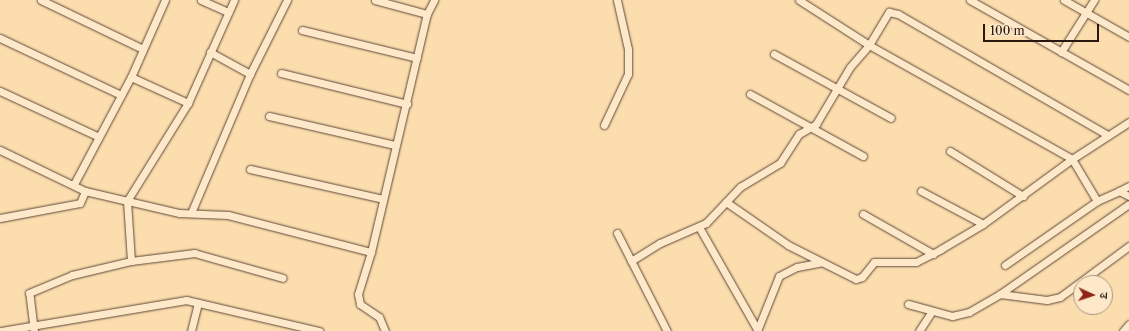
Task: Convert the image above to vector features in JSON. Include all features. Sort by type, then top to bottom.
[{"type":"street","points":[[41,0],[143,49]]},
{"type":"street","points":[[74,184],[131,77],[165,0]]},
{"type":"street","points":[[201,0],[228,12]]},
{"type":"street","points":[[131,261],[128,201],[188,103],[234,0]]},
{"type":"street","points":[[191,213],[250,74],[287,0]]},
{"type":"street","points":[[375,0],[427,14]]},
{"type":"street","points":[[385,331],[378,317],[360,304],[358,299],[371,252],[427,14],[434,0]]},
{"type":"street","points":[[604,125],[628,74],[628,49],[617,0]]},
{"type":"street","points":[[799,0],[869,45],[1072,159],[1097,201]]},
{"type":"street","points":[[970,0],[1129,90]]},
{"type":"street","points":[[1064,0],[1129,37]]},
{"type":"street","points":[[1061,52],[1087,14],[1094,0]]},
{"type":"street","points":[[631,261],[660,243],[699,227],[740,187],[780,163],[800,134],[813,128],[850,67],[869,45],[886,16],[893,11],[1108,135]]},
{"type":"street","points":[[302,30],[417,58]]},
{"type":"street","points":[[0,38],[121,95]]},
{"type":"street","points":[[210,52],[250,74]]},
{"type":"street","points":[[774,54],[891,118]]},
{"type":"street","points":[[281,73],[406,104]]},
{"type":"street","points":[[131,77],[188,103]]},
{"type":"street","points":[[0,91],[99,137]]},
{"type":"street","points":[[750,94],[863,156]]},
{"type":"street","points":[[269,116],[395,145]]},
{"type":"street","points":[[726,202],[782,242],[856,279],[862,277],[874,262],[916,262],[933,254],[983,224],[1072,159],[1129,122]]},
{"type":"street","points":[[0,150],[74,184],[85,191],[191,213],[228,215],[371,252]]},
{"type":"street","points":[[950,151],[1023,196]]},
{"type":"street","points":[[250,168],[383,199]]},
{"type":"street","points":[[1005,265],[1097,201],[1129,186]]},
{"type":"street","points":[[0,218],[80,203],[85,191]]},
{"type":"street","points":[[920,191],[983,224]]},
{"type":"street","points":[[1119,191],[1129,196]]},
{"type":"street","points":[[908,304],[952,316],[961,315],[1000,294],[1129,204]]},
{"type":"street","points":[[863,214],[933,254]]},
{"type":"street","points":[[699,227],[757,330]]},
{"type":"street","points":[[617,233],[667,331]]},
{"type":"street","points":[[1000,294],[1047,300],[1060,298],[1129,246]]},
{"type":"street","points":[[33,329],[29,293],[72,276],[131,261],[194,253],[283,278]]},
{"type":"street","points":[[757,330],[779,276],[797,267],[822,262]]},
{"type":"street","points":[[1,331],[33,329],[175,301],[198,303],[314,331]]},
{"type":"street","points":[[191,331],[198,303]]},
{"type":"street","points":[[920,331],[932,311]]},
{"type":"street","points":[[1123,331],[1129,324]]}]
